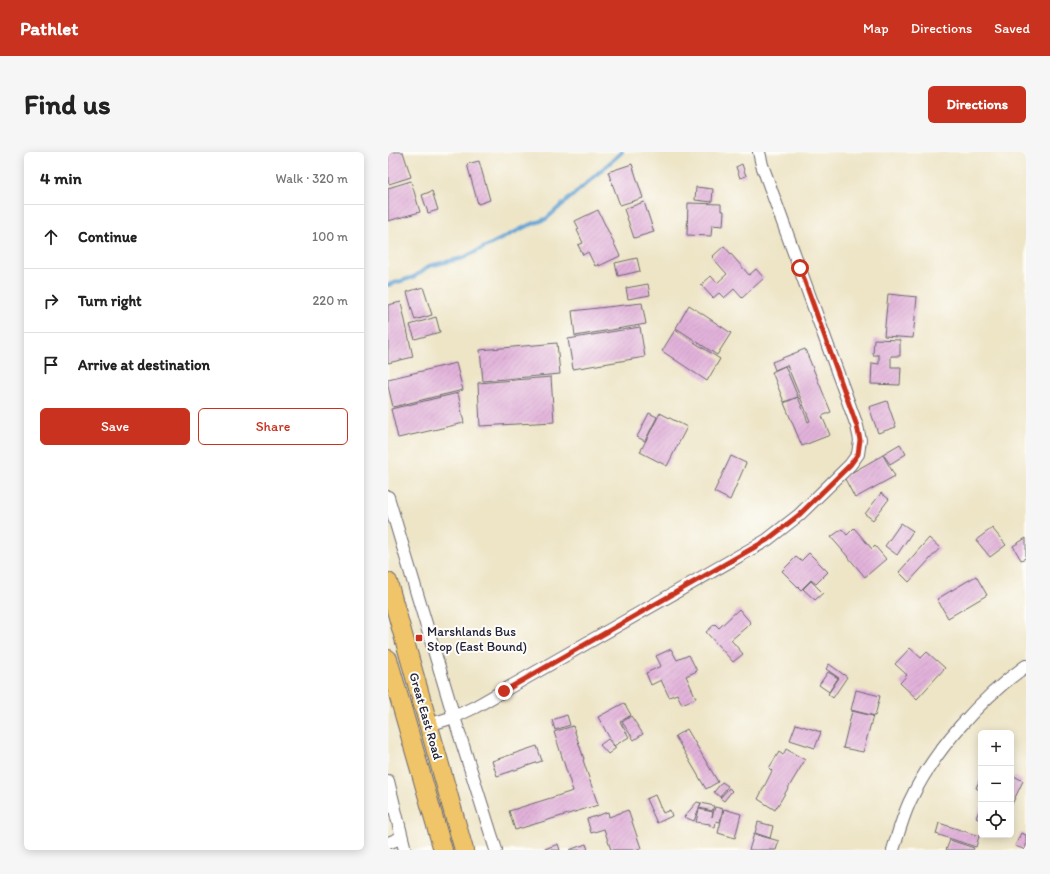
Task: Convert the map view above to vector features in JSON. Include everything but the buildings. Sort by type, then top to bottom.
[{"type":"main road","name":"Great East Road","points":[[388,582],[464,850]]},
{"type":"main road","name":"Great East Road","points":[[388,659],[443,850]]},
{"type":"street","points":[[428,725],[454,717],[476,707],[767,540],[799,515],[850,465],[858,454],[860,440],[857,426],[762,166],[759,152]]},
{"type":"street","points":[[388,497],[454,717],[496,850]]},
{"type":"street","points":[[893,850],[910,801],[934,758],[974,711],[1009,678],[1026,666]]},
{"type":"street","points":[[388,781],[403,844],[388,843]]},
{"type":"waterway","points":[[388,285],[414,277],[429,266],[463,258],[527,226],[546,219],[622,152]]},
{"type":"place","name":"Marshlands Bus Stop (East Bound)","points":[[419,638]]},
{"type":"route","points":[[504,691],[767,540],[799,515],[850,465],[858,454],[860,440],[857,426],[800,268]]}]
